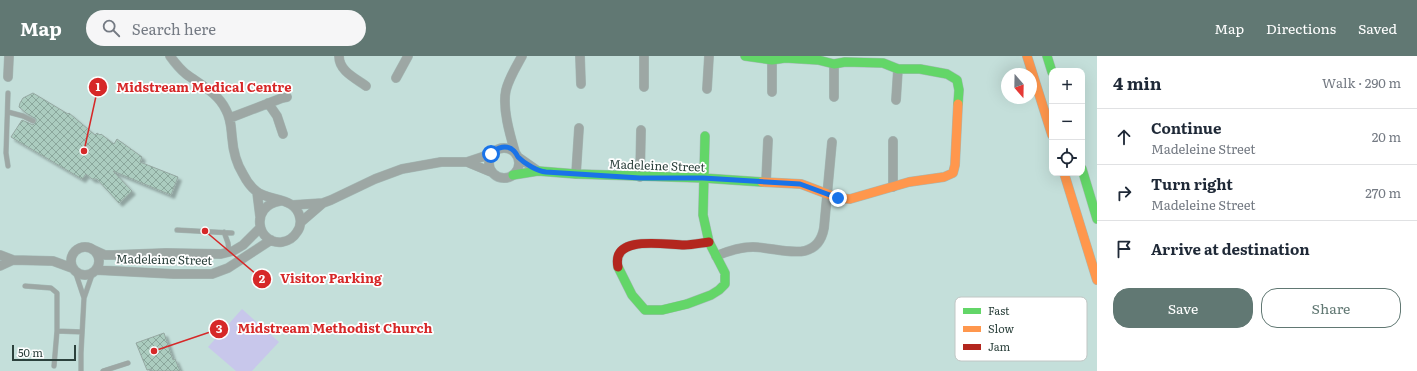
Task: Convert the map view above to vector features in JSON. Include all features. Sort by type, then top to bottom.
[{"type":"street","points":[[8,77],[9,56]]},
{"type":"street","points":[[170,56],[180,69],[210,90],[226,109],[230,118],[234,154],[243,174],[257,192],[260,228],[264,235],[270,240]]},
{"type":"street","points":[[339,56],[340,65],[344,70],[366,86]]},
{"type":"street","points":[[396,78],[408,56]]},
{"type":"street","points":[[513,174],[519,167],[517,154],[508,129],[506,92],[509,80],[522,56]]},
{"type":"street","points":[[580,56],[580,84]]},
{"type":"street","points":[[644,56],[644,87]]},
{"type":"street","points":[[707,89],[708,56],[715,56]]},
{"type":"street","points":[[745,56],[772,60],[785,58],[818,60],[834,64],[845,62],[883,63],[898,69],[896,100]]},
{"type":"street","points":[[1027,56],[1049,126]]},
{"type":"street","points":[[1047,56],[1051,68]]},
{"type":"street","points":[[772,60],[772,92]]},
{"type":"street","points":[[834,64],[834,97]]},
{"type":"street","name":"Madeleine Street","points":[[467,162],[492,172],[499,177],[509,177],[513,174],[538,171],[640,178],[703,178],[800,184],[838,198],[850,198],[909,182],[944,177],[953,172],[955,165],[959,105],[957,80],[947,74],[920,69],[898,69]]},
{"type":"street","points":[[230,118],[287,97]]},
{"type":"street","points":[[268,103],[277,116],[283,134]]},
{"type":"street","points":[[576,174],[579,128]]},
{"type":"street","points":[[492,172],[488,163],[508,129]]},
{"type":"street","points":[[640,178],[642,130]]},
{"type":"street","points":[[705,136],[703,216],[708,242],[725,273],[726,279],[724,286],[714,294],[695,302],[660,310],[646,310],[640,306],[632,295],[619,268],[617,261],[618,254],[622,250],[635,244],[686,245],[708,242]]},
{"type":"street","points":[[766,182],[768,140]]},
{"type":"street","points":[[893,141],[893,187]]},
{"type":"street","points":[[716,256],[736,249],[750,247],[762,247],[792,252],[802,251],[812,248],[818,244],[822,237],[832,142]]},
{"type":"street","points":[[495,151],[507,148],[538,171]]},
{"type":"street","name":"Madeleine Street","points":[[257,192],[293,205],[323,203],[375,179],[402,169],[441,162],[467,162],[495,151]]},
{"type":"street","points":[[1065,176],[1097,280]]},
{"type":"street","points":[[1084,176],[1097,219]]},
{"type":"street","points":[[260,216],[267,205],[280,201]]},
{"type":"street","name":"Madeleine Street","points":[[0,255],[13,260],[53,261],[74,269],[82,275],[94,271],[212,274],[228,268],[270,240],[276,242],[288,240],[297,233],[301,222],[323,203]]},
{"type":"street","points":[[293,205],[298,211],[301,222]]},
{"type":"street","name":"Madeleine Street","points":[[53,261],[85,246],[105,255],[166,253],[221,254],[233,251],[243,245],[260,228]]},
{"type":"street","name":"Madeleine Street","points":[[94,250],[97,253],[99,262],[94,271]]},
{"type":"street","points":[[74,252],[70,260],[74,269]]},
{"type":"street","name":"Madeleine Street","points":[[0,266],[13,260]]},
{"type":"lane","points":[[8,93],[6,153],[8,166]]},
{"type":"lane","points":[[8,112],[23,116],[33,121]]},
{"type":"lane","points":[[177,230],[232,232]]},
{"type":"lane","points":[[224,232],[228,243],[228,252]]},
{"type":"lane","points":[[74,269],[84,298]]},
{"type":"lane","points":[[81,371],[84,298],[94,271]]},
{"type":"lane","points":[[25,286],[51,288],[57,293],[57,331],[54,366]]},
{"type":"lane","points":[[57,331],[82,332]]},
{"type":"lane","points":[[103,371],[128,364]]},
{"type":"shaded area","points":[[242,309],[279,342],[252,371],[236,371],[208,347]]},
{"type":"building","points":[[33,93],[68,114],[69,113],[95,135],[97,133],[100,135],[101,134],[114,144],[117,139],[142,157],[140,162],[178,177],[171,195],[113,171],[132,191],[119,203],[97,179],[92,179],[86,174],[82,179],[11,137],[22,120],[33,125],[36,122],[36,119],[19,107],[23,98]]},
{"type":"building","points":[[164,333],[173,360],[175,359],[180,371],[147,370],[136,343]]},
{"type":"traffic: fast","points":[[745,56],[772,60],[785,58],[818,60],[834,64],[845,62],[883,63],[898,69],[920,69],[947,74],[957,80],[959,90],[958,104]]},
{"type":"traffic: fast","points":[[1047,56],[1051,68]]},
{"type":"traffic: fast","points":[[618,267],[632,295],[645,310],[662,310],[687,304],[711,295],[725,284],[725,273],[709,242],[703,215],[705,136]]},
{"type":"traffic: fast","points":[[513,175],[538,171],[762,182]]},
{"type":"traffic: fast","points":[[1084,176],[1097,219]]},
{"type":"traffic: slow","points":[[1027,56],[1049,126]]},
{"type":"traffic: slow","points":[[762,182],[801,184],[838,198],[850,199],[909,182],[944,177],[953,173],[955,165],[958,104]]},
{"type":"traffic: slow","points":[[1065,176],[1097,280]]},
{"type":"traffic: jam","points":[[618,267],[618,257],[623,250],[631,246],[653,243],[687,245],[709,242]]},
{"type":"place","name":"Midstream Medical Centre","points":[[84,151]]},
{"type":"place","name":"Visitor Parking","points":[[205,231]]},
{"type":"place","name":"Midstream Methodist Church","points":[[154,351]]},
{"type":"route","points":[[491,154],[498,148],[502,147],[512,149],[518,157],[538,171],[640,178],[703,178],[800,184],[838,198]]}]
